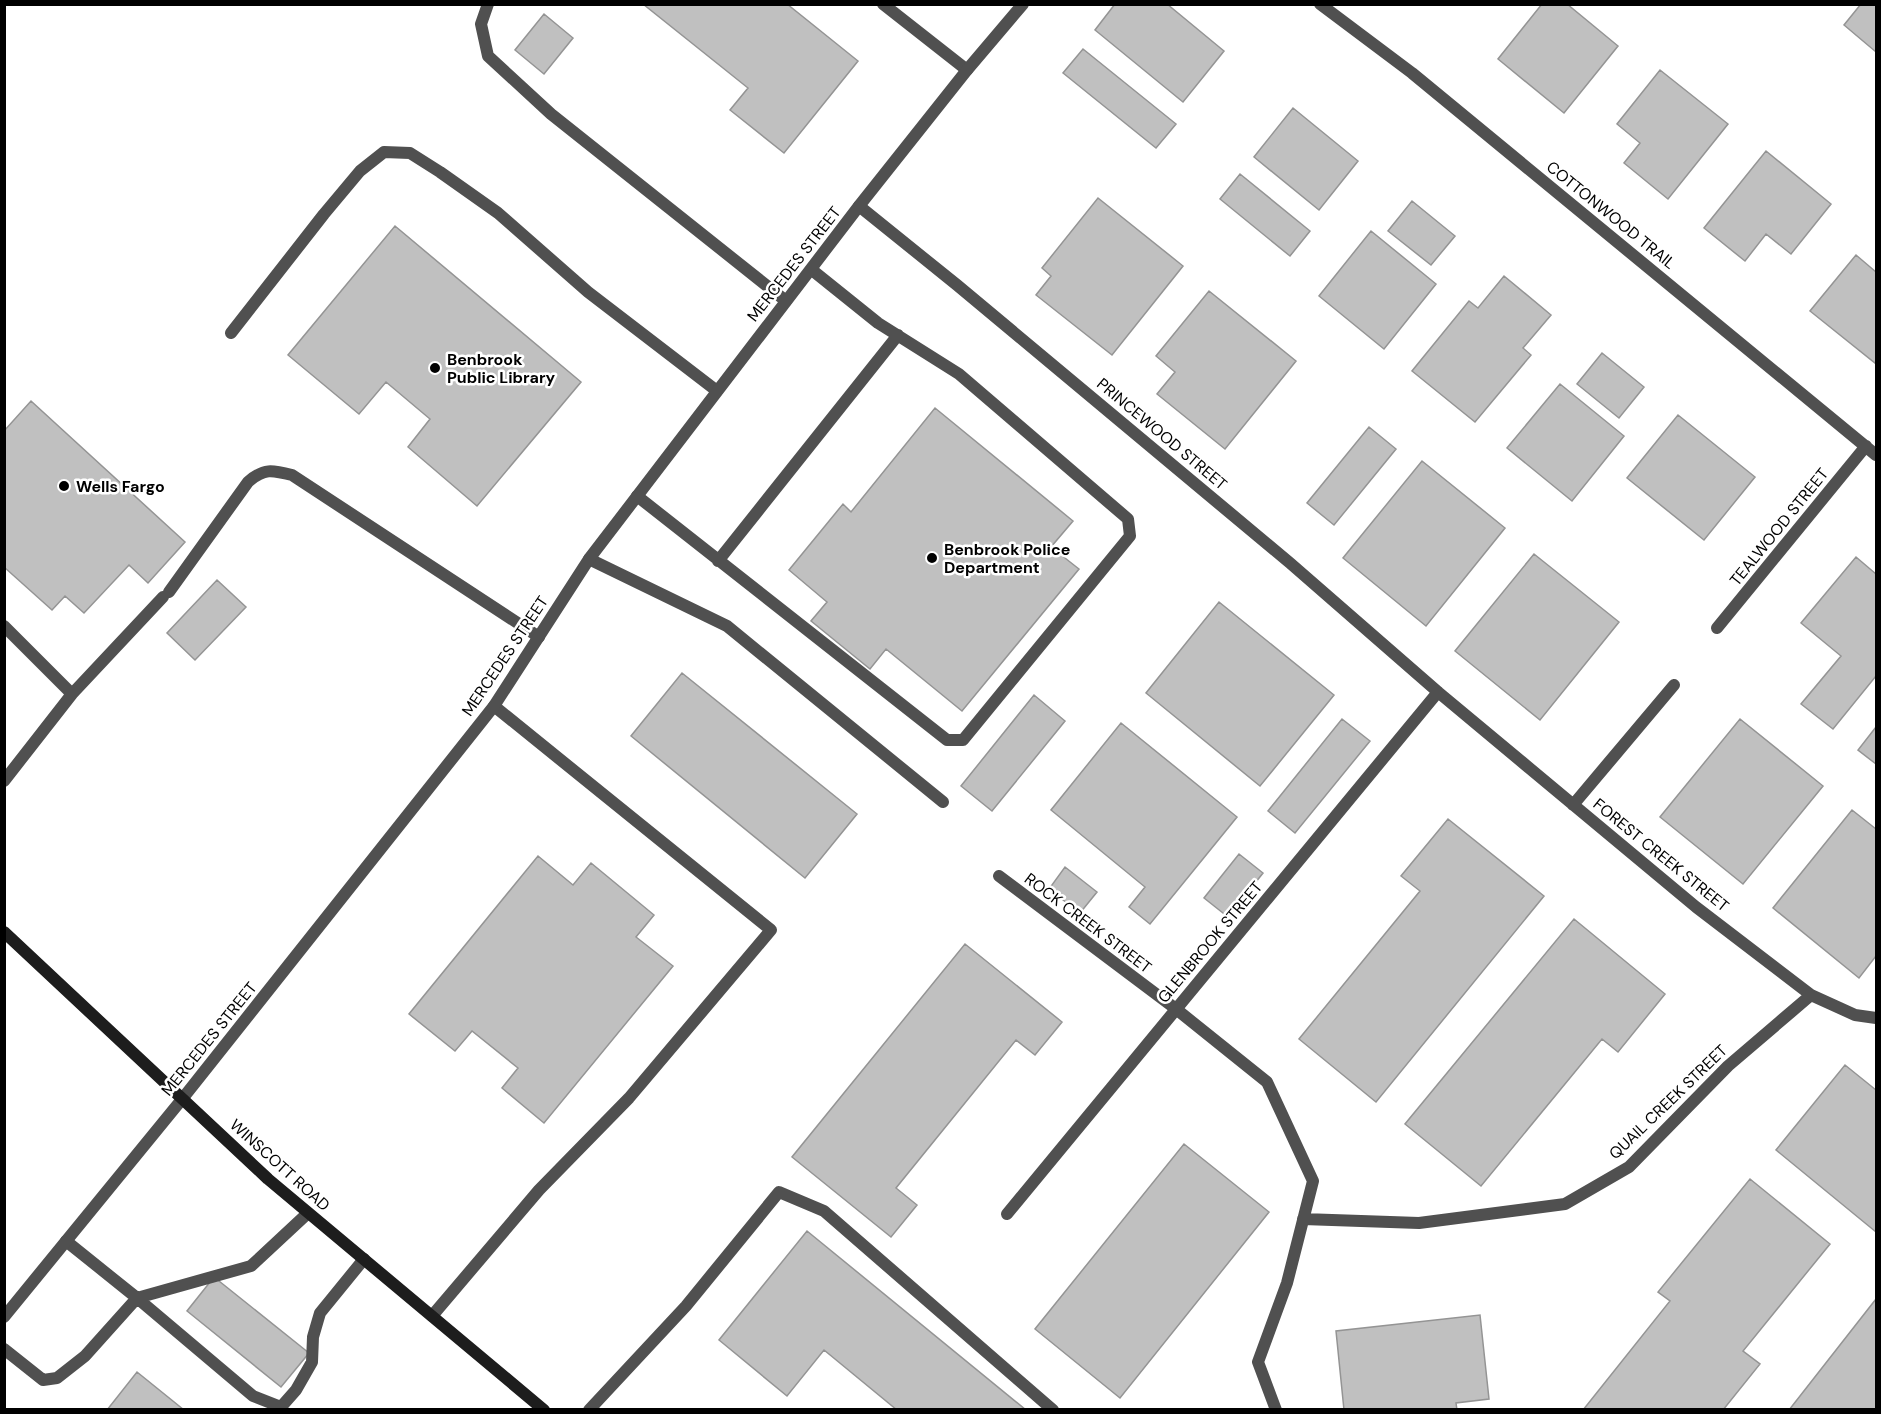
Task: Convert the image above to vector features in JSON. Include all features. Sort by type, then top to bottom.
[{"type":"main road","name":"WINSCOTT ROAD","points":[[4,932],[268,1179],[544,1410]]},
{"type":"street","points":[[488,4],[481,24],[488,56],[551,114],[786,301]]},
{"type":"street","points":[[883,4],[967,70]]},
{"type":"street","name":"MERCEDES STREET","points":[[4,1317],[183,1098],[494,706],[589,560],[859,206],[967,70],[1023,4]]},
{"type":"street","name":"COTTONWOOD TRAIL","points":[[1320,4],[1412,73],[1876,455]]},
{"type":"street","points":[[231,333],[360,171],[384,152],[410,153],[498,213],[588,292],[717,391]]},
{"type":"street","name":"PRINCEWOOD STREET","points":[[859,206],[1290,563],[1438,692]]},
{"type":"street","points":[[638,496],[947,740],[963,740],[1130,536],[1128,519],[958,374],[878,323],[812,270]]},
{"type":"street","points":[[718,561],[898,335]]},
{"type":"street","name":"TEALWOOD STREET","points":[[1717,628],[1866,446]]},
{"type":"street","points":[[4,781],[72,694],[166,594],[248,482],[258,473],[273,470],[292,475],[538,637]]},
{"type":"street","points":[[589,560],[727,626],[943,802]]},
{"type":"street","points":[[4,626],[72,694]]},
{"type":"street","points":[[1574,805],[1674,686]]},
{"type":"street","name":"FOREST CREEK STREET","points":[[1438,692],[1696,907],[1811,994],[1855,1015],[1876,1018]]},
{"type":"street","name":"GLENBROOK STREET","points":[[1007,1214],[1438,692]]},
{"type":"street","points":[[432,1316],[539,1190],[629,1098],[771,930],[494,706]]},
{"type":"street","name":"ROCK CREEK STREET","points":[[999,876],[1176,1009],[1267,1082],[1313,1181],[1303,1219]]},
{"type":"street","name":"QUAIL CREEK STREET","points":[[1303,1219],[1419,1223],[1565,1204],[1629,1167],[1728,1066],[1811,994]]},
{"type":"street","points":[[589,1410],[686,1306],[779,1192],[824,1211],[1053,1410]]},
{"type":"street","points":[[4,1350],[43,1380],[57,1378],[85,1356],[137,1298],[251,1266],[308,1213]]},
{"type":"street","points":[[1276,1410],[1258,1362],[1287,1283],[1303,1219]]},
{"type":"street","points":[[66,1241],[253,1396],[280,1407],[296,1390],[312,1362],[313,1337],[320,1313],[364,1259]]},
{"type":"building","points":[[643,4],[787,4],[858,61],[784,153],[730,110],[748,88]]},
{"type":"building","points":[[1115,4],[1167,4],[1224,51],[1183,102],[1095,30]]},
{"type":"building","points":[[1542,4],[1567,4],[1618,46],[1564,113],[1498,59]]},
{"type":"building","points":[[1861,4],[1876,4],[1876,52],[1844,25]]},
{"type":"building","points":[[544,14],[573,38],[544,74],[515,50]]},
{"type":"building","points":[[1083,49],[1176,124],[1156,148],[1063,73]]},
{"type":"building","points":[[1660,70],[1728,124],[1668,199],[1624,163],[1640,143],[1617,124]]},
{"type":"building","points":[[1293,108],[1358,161],[1319,210],[1254,157]]},
{"type":"building","points":[[1766,151],[1831,204],[1791,254],[1766,234],[1745,261],[1704,228]]},
{"type":"building","points":[[1240,174],[1310,231],[1290,256],[1220,199]]},
{"type":"building","points":[[1098,198],[1183,266],[1112,355],[1036,295],[1051,276],[1042,268]]},
{"type":"building","points":[[1412,201],[1455,236],[1431,265],[1388,231]]},
{"type":"building","name":"Benbrook Public Library","points":[[395,226],[581,382],[477,506],[408,447],[430,419],[386,382],[359,414],[288,355]]},
{"type":"building","points":[[1371,231],[1436,284],[1384,349],[1319,296]]},
{"type":"building","points":[[1856,255],[1876,272],[1875,363],[1810,311]]},
{"type":"building","points":[[1504,276],[1551,315],[1523,348],[1531,355],[1475,422],[1412,371],[1469,301],[1478,308]]},
{"type":"building","points":[[1209,291],[1296,361],[1225,449],[1157,394],[1175,372],[1156,356]]},
{"type":"building","points":[[1602,353],[1644,387],[1619,418],[1577,384]]},
{"type":"building","points":[[1560,384],[1624,436],[1572,501],[1507,448]]},
{"type":"building","name":"Wells Fargo","points":[[31,401],[185,542],[148,583],[129,565],[84,613],[65,596],[52,610],[4,567],[4,431]]},
{"type":"building","name":"Benbrook Police Department","points":[[935,408],[1073,521],[1051,547],[1079,569],[962,711],[886,649],[870,669],[811,621],[827,602],[789,570],[843,504],[851,512]]},
{"type":"building","points":[[1678,415],[1755,477],[1704,540],[1627,478]]},
{"type":"building","points":[[1369,427],[1396,449],[1334,525],[1307,503]]},
{"type":"building","points":[[1422,461],[1505,528],[1426,626],[1343,558]]},
{"type":"building","points":[[1534,554],[1619,622],[1540,720],[1455,651]]},
{"type":"building","points":[[1856,557],[1876,574],[1876,676],[1833,729],[1801,704],[1841,656],[1801,623]]},
{"type":"building","points":[[217,580],[246,607],[195,660],[167,633]]},
{"type":"building","points":[[1219,602],[1334,695],[1260,786],[1146,693]]},
{"type":"building","points":[[682,673],[857,814],[805,878],[631,736]]},
{"type":"building","points":[[1034,695],[1065,721],[992,811],[961,786]]},
{"type":"building","points":[[1342,719],[1370,741],[1295,833],[1268,811]]},
{"type":"building","points":[[1740,719],[1823,786],[1743,884],[1660,817]]},
{"type":"building","points":[[1121,723],[1237,817],[1150,924],[1129,907],[1145,887],[1051,810]]},
{"type":"building","points":[[1876,727],[1876,764],[1858,750]]},
{"type":"building","points":[[1852,810],[1876,829],[1876,956],[1859,978],[1773,908]]},
{"type":"building","points":[[1448,819],[1544,896],[1376,1102],[1299,1039],[1420,891],[1401,876]]},
{"type":"building","points":[[1239,854],[1263,873],[1228,917],[1204,898]]},
{"type":"building","points":[[538,856],[573,885],[591,863],[654,915],[636,937],[673,966],[544,1123],[502,1088],[518,1068],[472,1031],[455,1051],[409,1014]]},
{"type":"building","points":[[1065,867],[1097,892],[1080,913],[1049,889]]},
{"type":"building","points":[[1574,919],[1665,994],[1618,1052],[1602,1039],[1481,1186],[1405,1124]]},
{"type":"building","points":[[965,944],[1062,1022],[1035,1055],[1016,1040],[896,1188],[917,1205],[891,1237],[792,1157]]},
{"type":"building","points":[[1845,1065],[1876,1090],[1876,1232],[1776,1150]]},
{"type":"building","points":[[1184,1144],[1269,1212],[1120,1398],[1035,1329]]},
{"type":"building","points":[[1750,1179],[1830,1244],[1743,1351],[1760,1364],[1723,1410],[1583,1410],[1670,1301],[1658,1292]]},
{"type":"building","points":[[807,1231],[1026,1410],[897,1410],[824,1350],[787,1396],[719,1340]]},
{"type":"building","points":[[214,1277],[309,1353],[281,1387],[187,1311]]},
{"type":"building","points":[[1876,1299],[1876,1410],[1789,1410]]},
{"type":"building","points":[[1480,1315],[1489,1399],[1456,1403],[1457,1410],[1344,1410],[1336,1331]]},
{"type":"building","points":[[137,1372],[184,1410],[107,1410]]},
{"type":"place","name":"Benbrook Public Library","points":[[435,368]]},
{"type":"place","name":"Wells Fargo","points":[[64,486]]},
{"type":"place","name":"Benbrook Police Department","points":[[932,558]]}]
